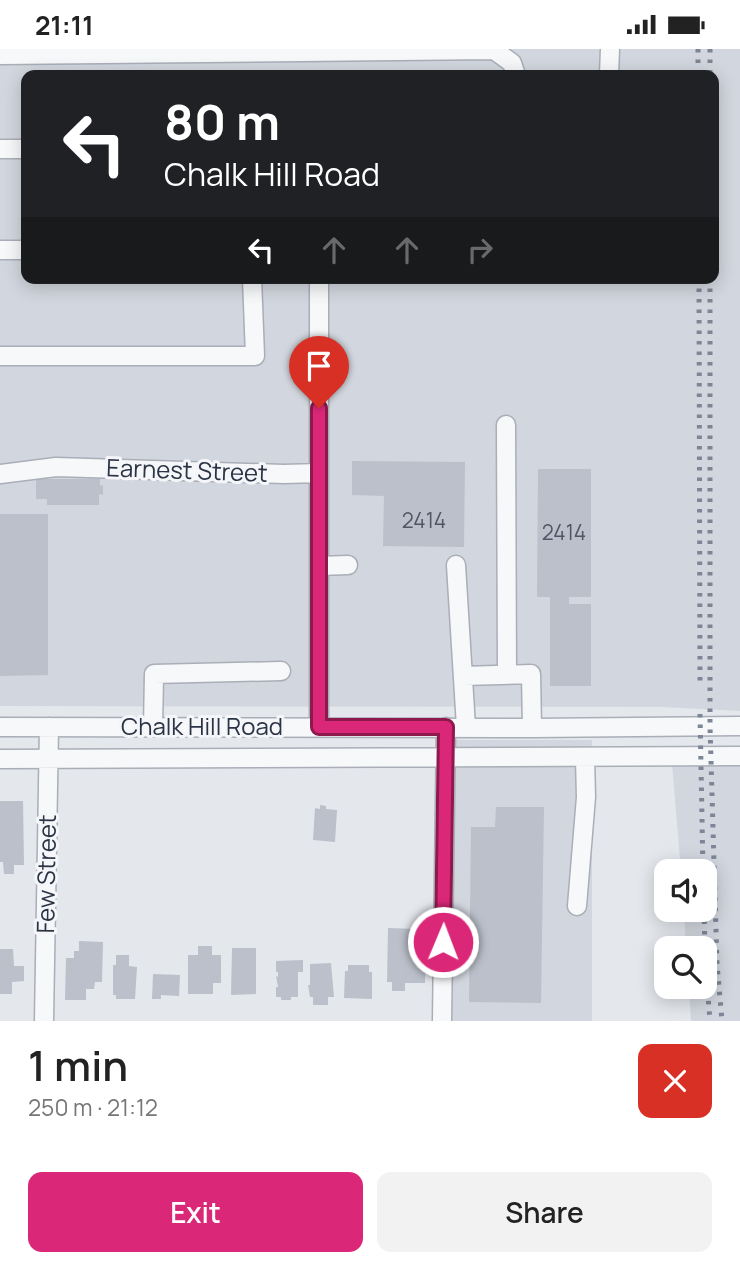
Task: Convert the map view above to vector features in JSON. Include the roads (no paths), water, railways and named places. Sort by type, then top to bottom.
[{"type":"street","points":[[609,70],[610,49]]},
{"type":"street","points":[[0,55],[494,50],[512,63],[514,70]]},
{"type":"street","points":[[0,149],[21,149]]},
{"type":"street","points":[[0,250],[21,250]]},
{"type":"street","points":[[0,356],[255,356],[252,284]]},
{"type":"street","points":[[319,284],[319,727]]},
{"type":"street","points":[[506,425],[507,675]]},
{"type":"street","name":"Earnest Street","points":[[0,474],[56,467],[319,473]]},
{"type":"street","points":[[319,566],[348,565]]},
{"type":"street","points":[[456,565],[466,727]]},
{"type":"street","points":[[153,727],[154,674],[281,671]]},
{"type":"street","points":[[464,676],[531,674],[532,728]]},
{"type":"street","name":"Chalk Hill Road","points":[[0,727],[740,726]]},
{"type":"street","name":"Few Street","points":[[44,1021],[49,727]]},
{"type":"street","points":[[442,1021],[446,727]]},
{"type":"street","name":"Chalk Hill Road","points":[[0,759],[740,756]]},
{"type":"street","points":[[577,906],[586,797],[585,758]]},
{"type":"railway","points":[[698,49],[698,70]]},
{"type":"railway","points":[[710,49],[710,70]]},
{"type":"railway","points":[[699,284],[700,683]]},
{"type":"railway","points":[[710,284],[710,726],[717,964],[722,1021]]},
{"type":"railway","points":[[700,714],[703,859]]},
{"type":"railway","points":[[704,922],[705,936]]},
{"type":"railway","points":[[708,999],[710,1021]]}]
